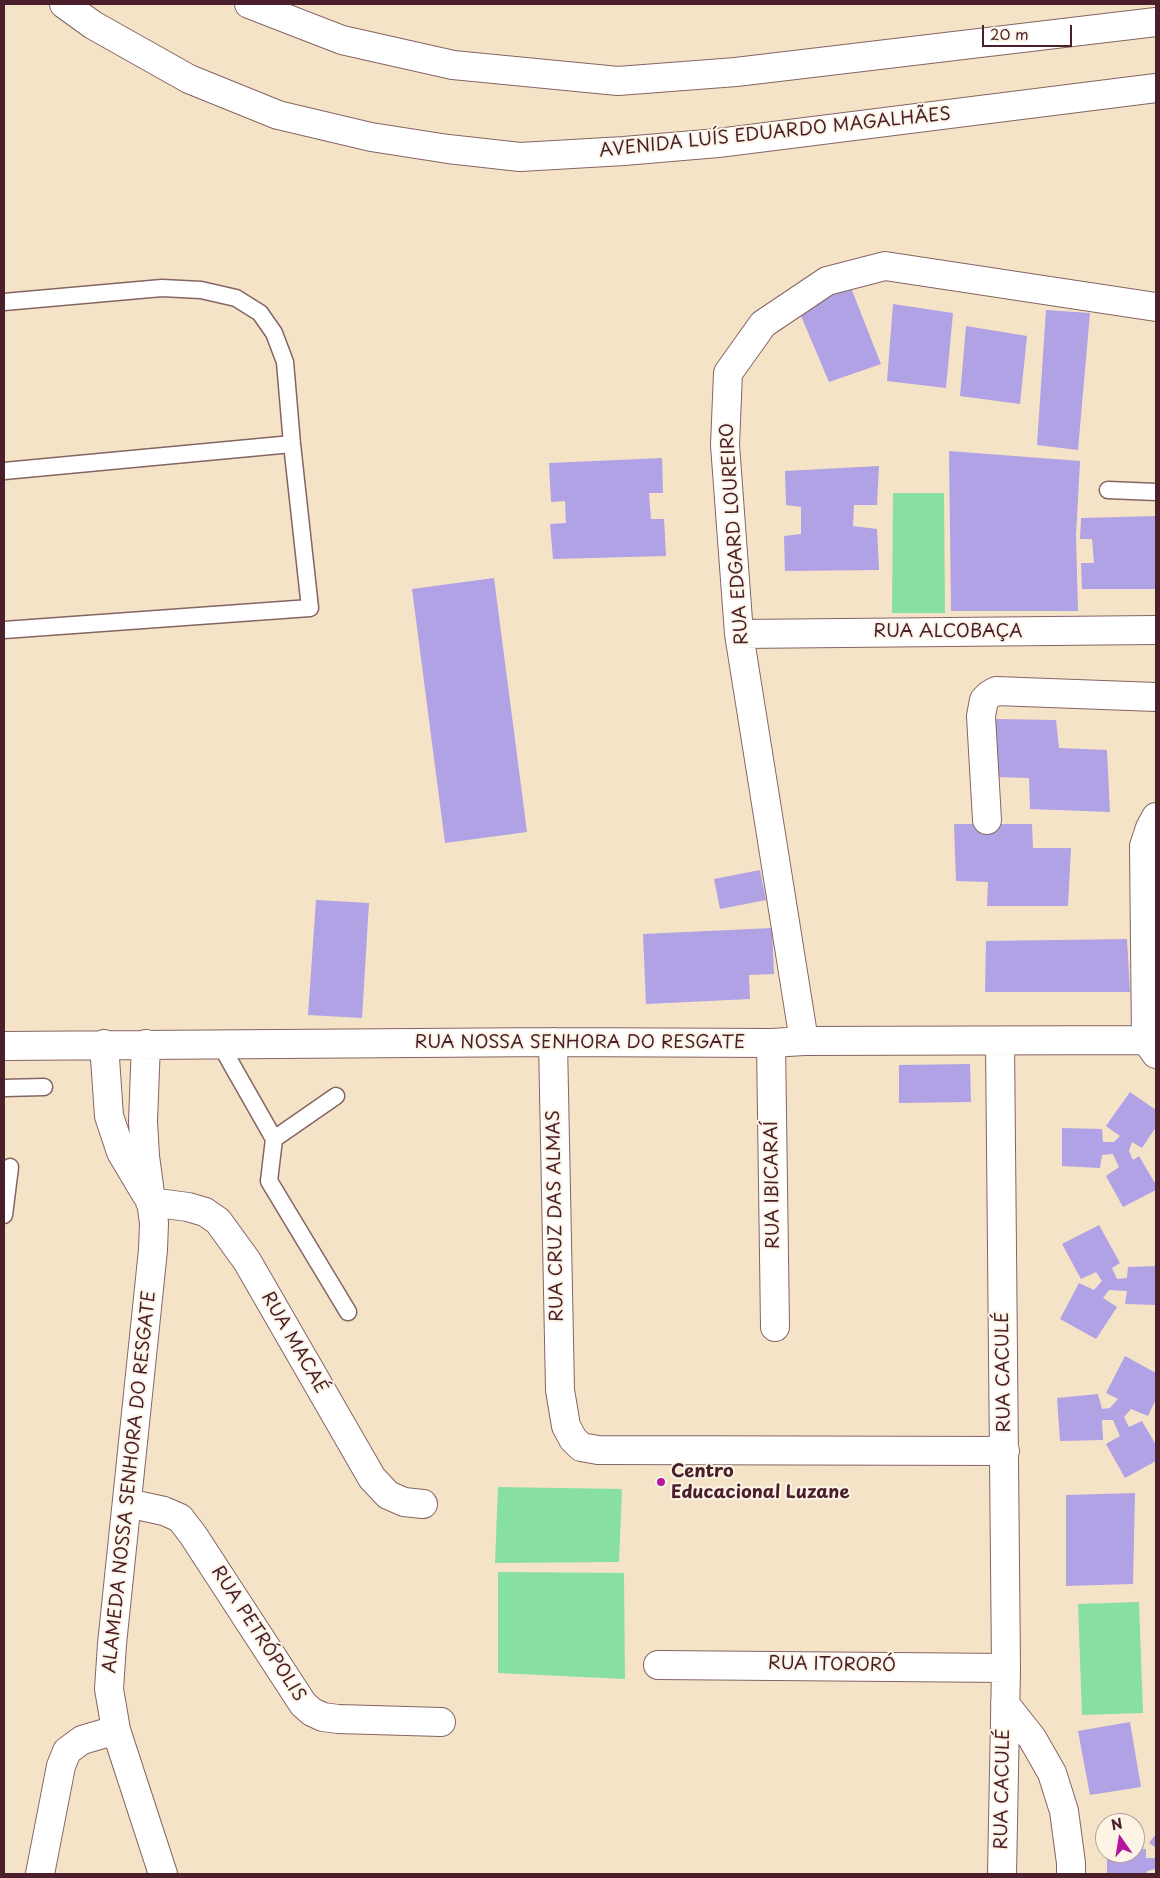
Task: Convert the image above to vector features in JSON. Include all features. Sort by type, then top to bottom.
[{"type":"street","name":"AVENIDA LUÍS EDUARDO MAGALHÃES","points":[[64,4],[93,25],[189,78],[278,115],[371,137],[448,149],[520,157],[624,152],[718,143],[1156,88]]},
{"type":"street","points":[[249,4],[342,40],[453,65],[618,81],[736,72],[1156,22]]},
{"type":"street","name":"RUA EDGARD LOUREIRO","points":[[804,1042],[739,634],[725,445],[728,373],[763,324],[827,281],[885,266],[1156,307]]},
{"type":"street","name":"RUA ALCOBAÇA","points":[[739,634],[1156,630]]},
{"type":"street","points":[[987,820],[981,716],[984,700],[988,695],[996,691],[1156,697]]},
{"type":"street","points":[[1153,1045],[1144,846],[1156,817]]},
{"type":"street","name":"RUA NOSSA SENHORA DO RESGATE","points":[[4,1046],[553,1042],[770,1044],[804,1042],[1000,1041],[1153,1045]]},
{"type":"street","name":"RUA CACULÉ","points":[[1000,1041],[1006,1668],[1002,1874]]},
{"type":"street","name":"RUA CRUZ DAS ALMAS","points":[[553,1042],[560,1390],[566,1426],[573,1439],[581,1447],[598,1450],[1005,1451]]},
{"type":"street","name":"ALAMEDA NOSSA SENHORA DO RESGATE","points":[[104,1044],[109,1116],[121,1152],[150,1202]]},
{"type":"street","name":"ALAMEDA NOSSA SENHORA DO RESGATE","points":[[146,1044],[143,1121],[150,1202],[154,1223],[153,1250],[112,1644],[109,1689],[116,1730],[163,1874]]},
{"type":"street","name":"RUA IBICARAÍ","points":[[770,1044],[775,1327]]},
{"type":"street","name":"RUA MACAÉ","points":[[150,1202],[188,1207],[204,1212],[218,1221],[247,1261],[372,1478],[388,1495],[404,1502],[423,1504]]},
{"type":"street","name":"RUA PETRÓPOLIS","points":[[127,1503],[164,1511],[180,1518],[194,1535],[303,1704],[312,1712],[323,1717],[338,1719],[441,1722]]},
{"type":"street","name":"RUA ITORORÓ","points":[[658,1665],[1006,1668]]},
{"type":"street","name":"RUA CACULÉ","points":[[1005,1704],[1032,1738],[1052,1773],[1064,1811],[1071,1874]]},
{"type":"street","points":[[40,1874],[61,1766],[67,1751],[82,1740],[116,1730]]},
{"type":"lane","points":[[4,302],[162,288],[201,290],[236,298],[260,313],[274,333],[285,362],[310,608],[4,630]]},
{"type":"lane","points":[[4,471],[292,444]]},
{"type":"lane","points":[[1108,490],[1156,492]]},
{"type":"lane","points":[[220,1044],[274,1139],[269,1181],[348,1312]]},
{"type":"lane","points":[[4,1088],[44,1087]]},
{"type":"lane","points":[[274,1139],[336,1096]]},
{"type":"lane","points":[[4,1215],[10,1167]]},
{"type":"green space","points":[[893,493],[944,493],[945,613],[892,613]]},
{"type":"green space","points":[[498,1487],[622,1489],[619,1562],[495,1563]]},
{"type":"green space","points":[[498,1572],[624,1573],[625,1679],[498,1673]]},
{"type":"green space","points":[[1139,1602],[1143,1713],[1082,1715],[1078,1604]]},
{"type":"building","points":[[851,288],[881,364],[829,382],[798,309]]},
{"type":"building","points":[[893,304],[953,313],[946,388],[887,381]]},
{"type":"building","points":[[1046,310],[1090,313],[1078,450],[1037,445]]},
{"type":"building","points":[[966,326],[1027,336],[1020,404],[960,396]]},
{"type":"building","points":[[949,451],[1080,461],[1076,536],[1078,611],[951,611]]},
{"type":"building","points":[[662,458],[663,493],[649,493],[651,519],[664,519],[666,556],[553,559],[550,524],[566,523],[565,501],[551,502],[549,463]]},
{"type":"building","points":[[879,466],[877,505],[854,505],[853,526],[877,529],[879,570],[785,571],[784,536],[801,534],[801,507],[786,505],[785,471]]},
{"type":"building","points":[[1156,516],[1156,589],[1082,589],[1081,563],[1094,563],[1092,539],[1080,539],[1081,518]]},
{"type":"building","points":[[494,578],[527,832],[445,843],[412,589]]},
{"type":"building","points":[[996,719],[1056,720],[1059,748],[1107,750],[1110,812],[1030,809],[1029,778],[994,777]]},
{"type":"building","points":[[954,824],[1032,824],[1033,848],[1071,848],[1068,906],[987,906],[988,882],[956,881]]},
{"type":"building","points":[[760,870],[766,900],[720,909],[714,879]]},
{"type":"building","points":[[316,900],[369,903],[362,1018],[308,1015]]},
{"type":"building","points":[[772,928],[774,974],[749,975],[750,999],[646,1004],[643,934]]},
{"type":"building","points":[[1127,939],[1130,992],[985,992],[986,941]]},
{"type":"building","points":[[970,1064],[971,1102],[899,1103],[899,1065]]},
{"type":"building","points":[[1130,1092],[1156,1110],[1156,1127],[1142,1148],[1132,1142],[1129,1151],[1133,1160],[1139,1156],[1156,1185],[1156,1190],[1123,1207],[1106,1176],[1119,1167],[1113,1154],[1102,1155],[1100,1168],[1062,1166],[1062,1128],[1102,1129],[1103,1142],[1114,1142],[1120,1136],[1106,1126]]},
{"type":"building","points":[[1099,1225],[1120,1263],[1112,1268],[1117,1279],[1127,1278],[1128,1267],[1156,1266],[1156,1305],[1125,1304],[1127,1291],[1109,1290],[1103,1298],[1117,1307],[1096,1339],[1060,1319],[1079,1283],[1094,1290],[1102,1281],[1096,1272],[1081,1279],[1062,1244]]},
{"type":"building","points":[[1125,1356],[1156,1373],[1156,1399],[1148,1416],[1131,1409],[1124,1417],[1129,1427],[1142,1421],[1156,1445],[1156,1461],[1125,1478],[1106,1444],[1120,1436],[1113,1420],[1102,1420],[1103,1440],[1060,1441],[1057,1398],[1098,1394],[1102,1409],[1110,1408],[1118,1399],[1106,1393]]},
{"type":"building","points":[[1135,1493],[1133,1584],[1066,1586],[1066,1495]]},
{"type":"building","points":[[1130,1722],[1141,1787],[1090,1795],[1078,1731]]},
{"type":"building","points":[[1156,1834],[1156,1848],[1149,1843]]},
{"type":"building","points":[[1145,1849],[1146,1858],[1156,1858],[1156,1869],[1147,1871],[1147,1874],[1107,1874],[1107,1863],[1145,1863]]},
{"type":"place","name":"Centro Educacional Luzane","points":[[661,1482]]}]
